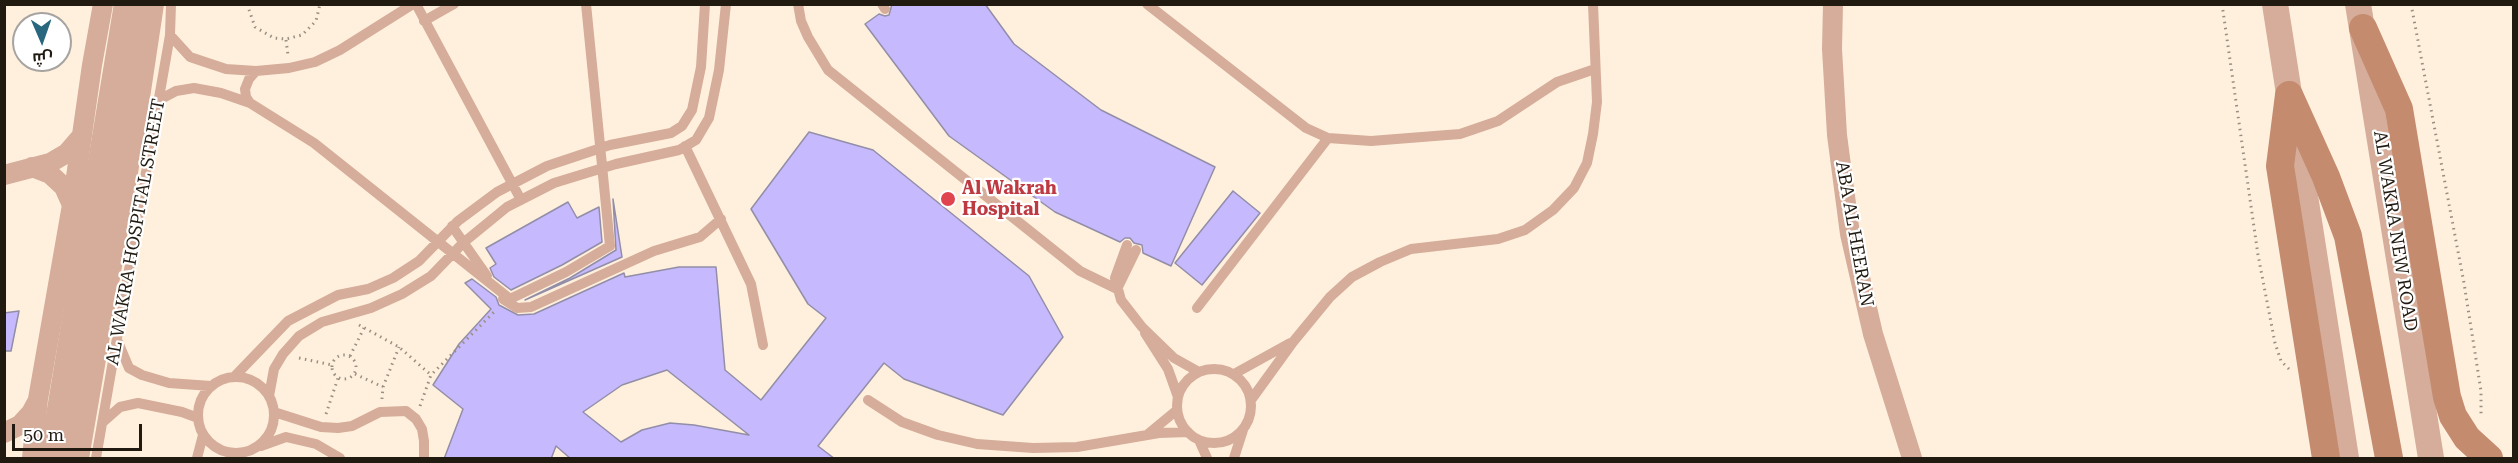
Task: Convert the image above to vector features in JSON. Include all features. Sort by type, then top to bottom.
[{"type":"main road","points":[[2360,16],[2399,109],[2453,416],[2467,438],[2489,459]]},
{"type":"main road","points":[[2289,95],[2280,166],[2326,459]]},
{"type":"main road","points":[[2289,95],[2326,177],[2348,236],[2389,459]]},
{"type":"street","points":[[31,459],[38,399],[72,205],[80,138],[103,4]]},
{"type":"street","points":[[75,458],[127,4]]},
{"type":"street","name":"AL WAKRA HOSPITAL STREET","points":[[75,458],[131,137],[150,4]]},
{"type":"street","name":"ABA AL HEERAN","points":[[1833,4],[1832,49],[1837,135],[1850,234],[1874,334],[1912,459]]},
{"type":"street","points":[[2275,4],[2346,459]]},
{"type":"street","name":"AL WAKRA NEW ROAD","points":[[2360,16],[2431,459]]},
{"type":"street","points":[[4,174],[50,163],[67,153],[80,138]]},
{"type":"street","points":[[32,167],[50,174],[64,187],[72,205]]},
{"type":"street","points":[[31,459],[20,443],[6,433],[26,419],[38,399]]},
{"type":"street","points":[[75,458],[103,422]]},
{"type":"lane","name":"AL WAKRA HOSPITAL STREET","points":[[103,422],[170,34],[171,4]]},
{"type":"lane","points":[[170,34],[181,50],[190,57],[225,69],[256,71],[289,68],[315,62],[340,50],[414,4],[521,200]]},
{"type":"lane","points":[[424,21],[454,4]]},
{"type":"lane","points":[[131,137],[159,100],[176,91],[194,88],[221,93],[250,103],[314,143],[510,300],[566,272],[610,246],[586,4]]},
{"type":"lane","points":[[234,377],[288,321],[338,295],[368,289],[393,278],[419,261],[452,226],[497,192],[547,166],[596,148],[671,133],[682,126],[692,110],[701,67],[705,4]]},
{"type":"lane","points":[[268,396],[274,369],[283,354],[299,336],[322,322],[371,308],[402,294],[431,276],[463,243],[507,207],[554,183],[616,164],[679,150],[696,140],[710,118],[719,70],[726,4]]},
{"type":"lane","points":[[798,4],[808,37],[828,70],[1080,271],[1117,289],[1124,304],[1142,327],[1180,363],[1199,372]]},
{"type":"lane","points":[[1147,4],[1306,128],[1328,138],[1371,141],[1460,134],[1498,121],[1557,82],[1595,69]]},
{"type":"lane","points":[[1251,400],[1293,342],[1330,297],[1352,277],[1411,249],[1498,239],[1525,230],[1553,210],[1574,188],[1587,163],[1596,112],[1593,4]]},
{"type":"lane","points":[[250,103],[245,89],[249,79],[256,71]]},
{"type":"lane","points":[[1197,308],[1328,138]]},
{"type":"lane","points":[[685,146],[751,284],[763,345]]},
{"type":"lane","points":[[452,226],[505,301],[517,308],[531,307],[654,251],[700,237],[721,219]]},
{"type":"lane","points":[[1117,289],[1131,247]]},
{"type":"lane","points":[[1142,327],[1168,369],[1178,397]]},
{"type":"lane","points":[[118,342],[129,368],[142,375],[169,383],[211,386]]},
{"type":"lane","points":[[1234,374],[1293,342]]},
{"type":"lane","points":[[1234,459],[1250,415],[1251,400],[1242,381],[1234,374],[1210,369],[1199,372],[1182,387],[1177,410],[1180,422],[1199,440],[1211,443],[1224,442],[1235,437],[1244,428]]},
{"type":"lane","points":[[255,448],[272,426],[274,412],[268,396],[254,382],[234,377],[222,379],[203,395],[199,406],[198,418],[203,435],[211,444],[231,456],[255,448],[286,437],[316,444],[340,459]]},
{"type":"lane","points":[[868,400],[902,422],[938,435],[977,444],[1033,448],[1077,447],[1188,432]]},
{"type":"lane","points":[[103,422],[120,407],[138,403],[198,418]]},
{"type":"lane","points":[[1145,436],[1157,429],[1177,410]]},
{"type":"lane","points":[[274,412],[321,427],[352,426],[380,412],[406,411],[416,419],[422,429],[424,459]]},
{"type":"lane","points":[[197,459],[203,435]]},
{"type":"lane","points":[[1199,440],[1207,459]]},
{"type":"path","points":[[247,4],[255,27],[274,38],[286,39],[302,35],[316,21],[320,4]]},
{"type":"path","points":[[2222,4],[2258,255],[2275,343],[2281,361],[2289,369]]},
{"type":"path","points":[[2411,4],[2464,283],[2481,406]]},
{"type":"path","points":[[416,419],[432,375],[505,301]]},
{"type":"path","points":[[342,316],[399,347],[432,375]]},
{"type":"path","points":[[350,356],[364,328]]},
{"type":"path","points":[[380,412],[383,387],[399,347]]},
{"type":"path","points":[[283,354],[332,365]]},
{"type":"path","points":[[350,356],[355,361],[355,374],[351,378],[338,378],[333,374],[332,365],[338,357],[350,356]]},
{"type":"path","points":[[355,374],[383,387]]},
{"type":"path","points":[[321,427],[338,378]]},
{"type":"building","points":[[892,4],[985,4],[1014,44],[1101,110],[1215,167],[1171,266],[1143,253],[1142,245],[1134,243],[1130,238],[1125,238],[1120,242],[1055,212],[949,136],[865,24],[879,14],[889,15]]},
{"type":"building","points":[[809,132],[873,150],[1029,276],[1063,337],[1003,415],[904,379],[884,363],[818,446],[835,459],[571,459],[556,446],[551,459],[444,459],[463,409],[433,385],[459,344],[491,309],[465,283],[472,279],[496,297],[499,305],[518,315],[534,314],[624,273],[625,277],[679,267],[716,267],[725,370],[761,400],[826,318],[808,304],[751,209]],"holes":[[[667,370],[749,435],[670,423],[642,430],[621,442],[583,412],[622,385]]]},
{"type":"building","points":[[1233,191],[1260,213],[1202,285],[1175,263]]},
{"type":"building","points":[[613,199],[622,257],[525,300],[570,278],[616,250]]},
{"type":"building","points":[[568,202],[577,218],[599,207],[602,242],[511,290],[494,277],[490,268],[496,264],[486,248]]},
{"type":"building","points":[[19,311],[11,351],[4,351],[4,313]]},
{"type":"place","name":"Al Wakrah Hospital","points":[[948,199]]}]
